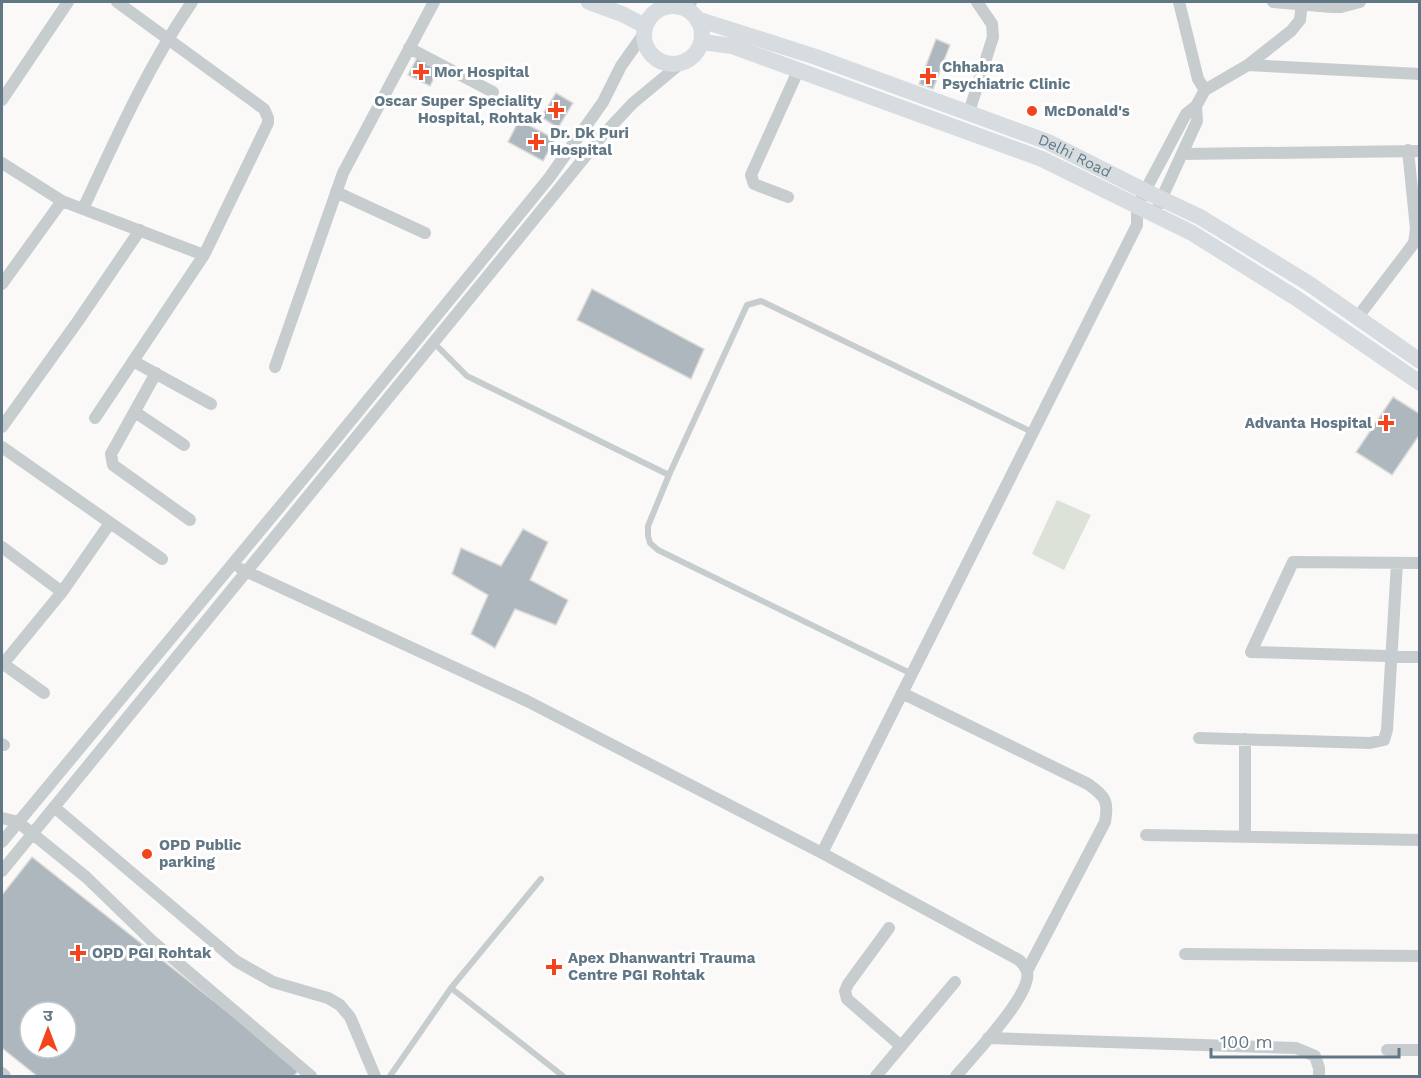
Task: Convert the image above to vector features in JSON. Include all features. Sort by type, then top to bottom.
[{"type":"main road","points":[[589,2],[622,14],[644,30]]},
{"type":"main road","points":[[649,2],[666,7]]},
{"type":"main road","points":[[677,6],[692,10],[701,27],[702,42],[695,54],[680,64],[662,63],[654,58],[644,43],[644,30],[656,11],[677,6]]},
{"type":"main road","name":"Delhi Road","points":[[692,10],[1048,142],[1141,198],[1153,214],[1192,233],[1296,298],[1419,383]]},
{"type":"main road","name":"Delhi Road","points":[[702,42],[732,46],[1042,159],[1141,198],[1162,198],[1200,217],[1308,283],[1419,361]]},
{"type":"street","points":[[2,100],[68,2]]},
{"type":"street","points":[[95,418],[204,255],[268,123],[264,109],[117,2]]},
{"type":"street","points":[[83,209],[134,100],[168,37],[192,2]]},
{"type":"street","points":[[275,367],[343,173],[434,2]]},
{"type":"street","points":[[969,112],[993,37],[992,24],[977,2]]},
{"type":"street","points":[[1179,2],[1198,79],[1205,90]]},
{"type":"street","points":[[1273,2],[1322,3],[1341,7],[1360,2]]},
{"type":"street","points":[[822,853],[1137,225],[1141,198],[1186,114],[1196,106],[1205,90],[1248,65],[1291,31],[1300,20],[1303,3]]},
{"type":"street","points":[[2,842],[549,178],[603,102],[621,66],[644,30]]},
{"type":"street","points":[[409,48],[493,92]]},
{"type":"street","points":[[2,871],[602,136],[633,103],[680,64]]},
{"type":"street","points":[[1248,65],[1419,74]]},
{"type":"street","points":[[788,197],[754,184],[751,175],[798,71]]},
{"type":"street","points":[[1137,225],[1153,214],[1162,198],[1197,121],[1196,106]]},
{"type":"street","points":[[1182,154],[1414,150],[1416,229],[1414,243],[1357,318]]},
{"type":"street","points":[[2,163],[62,201],[204,255]]},
{"type":"street","points":[[336,192],[425,233]]},
{"type":"street","points":[[2,285],[62,201]]},
{"type":"street","points":[[2,427],[141,230]]},
{"type":"street","points":[[133,361],[211,404]]},
{"type":"street","points":[[156,373],[111,454],[113,465],[190,519]]},
{"type":"street","points":[[135,412],[184,445]]},
{"type":"street","points":[[2,447],[162,559]]},
{"type":"street","points":[[322,456],[336,464]]},
{"type":"street","points":[[44,693],[2,664],[62,592],[110,523]]},
{"type":"street","points":[[2,547],[62,592]]},
{"type":"street","points":[[1419,563],[1293,562],[1251,652],[1419,657]]},
{"type":"street","points":[[1198,738],[1370,743],[1384,740],[1387,730],[1397,563]]},
{"type":"street","points":[[232,565],[527,701],[822,853],[1011,955],[1019,960],[1027,970]]},
{"type":"street","points":[[902,693],[1089,784],[1105,798],[1107,809],[1105,822],[1027,970],[1026,984],[1015,1006],[956,1077]]},
{"type":"street","points":[[1245,739],[1245,837]]},
{"type":"street","points":[[54,807],[236,961],[273,982],[328,998],[340,1005],[350,1017],[375,1077]]},
{"type":"street","points":[[2,818],[18,822],[86,877],[151,940],[311,1077]]},
{"type":"street","points":[[1146,836],[1419,840]]},
{"type":"street","points":[[889,928],[848,984],[845,995],[901,1046]]},
{"type":"street","points":[[1185,954],[1419,956]]},
{"type":"street","points":[[876,1077],[955,982]]},
{"type":"street","points":[[988,1038],[1296,1048],[1315,1056],[1319,1077]]},
{"type":"street","points":[[1387,1050],[1419,1050]]},
{"type":"street","points":[[2,1073],[5,1077]]},
{"type":"lane","points":[[912,674],[658,550],[650,543],[648,526],[747,305],[757,301],[1032,432]]},
{"type":"lane","points":[[434,343],[467,376],[669,475]]},
{"type":"lane","points":[[390,1077],[451,988],[541,879]]},
{"type":"lane","points":[[451,988],[563,1077]]},
{"type":"shaded area","points":[[1057,500],[1091,515],[1064,570],[1032,554]]},
{"type":"building","points":[[936,39],[950,45],[933,89],[919,84]]},
{"type":"building","points":[[417,58],[438,70],[430,86],[408,75]]},
{"type":"building","points":[[556,93],[573,103],[558,128],[541,117]]},
{"type":"building","points":[[519,120],[555,139],[543,161],[508,142]]},
{"type":"building","points":[[592,289],[704,349],[691,379],[577,320]]},
{"type":"building","points":[[1393,397],[1420,414],[1420,434],[1392,475],[1356,452]]},
{"type":"building","points":[[523,529],[548,542],[530,580],[568,600],[556,625],[515,609],[495,648],[471,634],[488,595],[452,574],[461,548],[501,566]]},
{"type":"building","name":"OPD PGI Rohtak","points":[[32,857],[300,1069],[294,1076],[37,1076],[2,1048],[2,895]]},
{"type":"place","name":"Mor Hospital","points":[[421,72]]},
{"type":"place","name":"Chhabra Psychiatric Clinic","points":[[928,76]]},
{"type":"place","name":"Oscar Super Speciality Hospital, Rohtak","points":[[556,110]]},
{"type":"place","name":"McDonald's","points":[[1032,111]]},
{"type":"place","name":"Dr. Dk Puri Hospital","points":[[536,142]]},
{"type":"place","name":"Advanta Hospital","points":[[1386,423]]},
{"type":"place","name":"OPD Public parking","points":[[147,854]]},
{"type":"place","name":"OPD PGI Rohtak","points":[[78,953]]},
{"type":"place","name":"Apex Dhanwantri Trauma Centre PGI Rohtak","points":[[554,967]]}]
